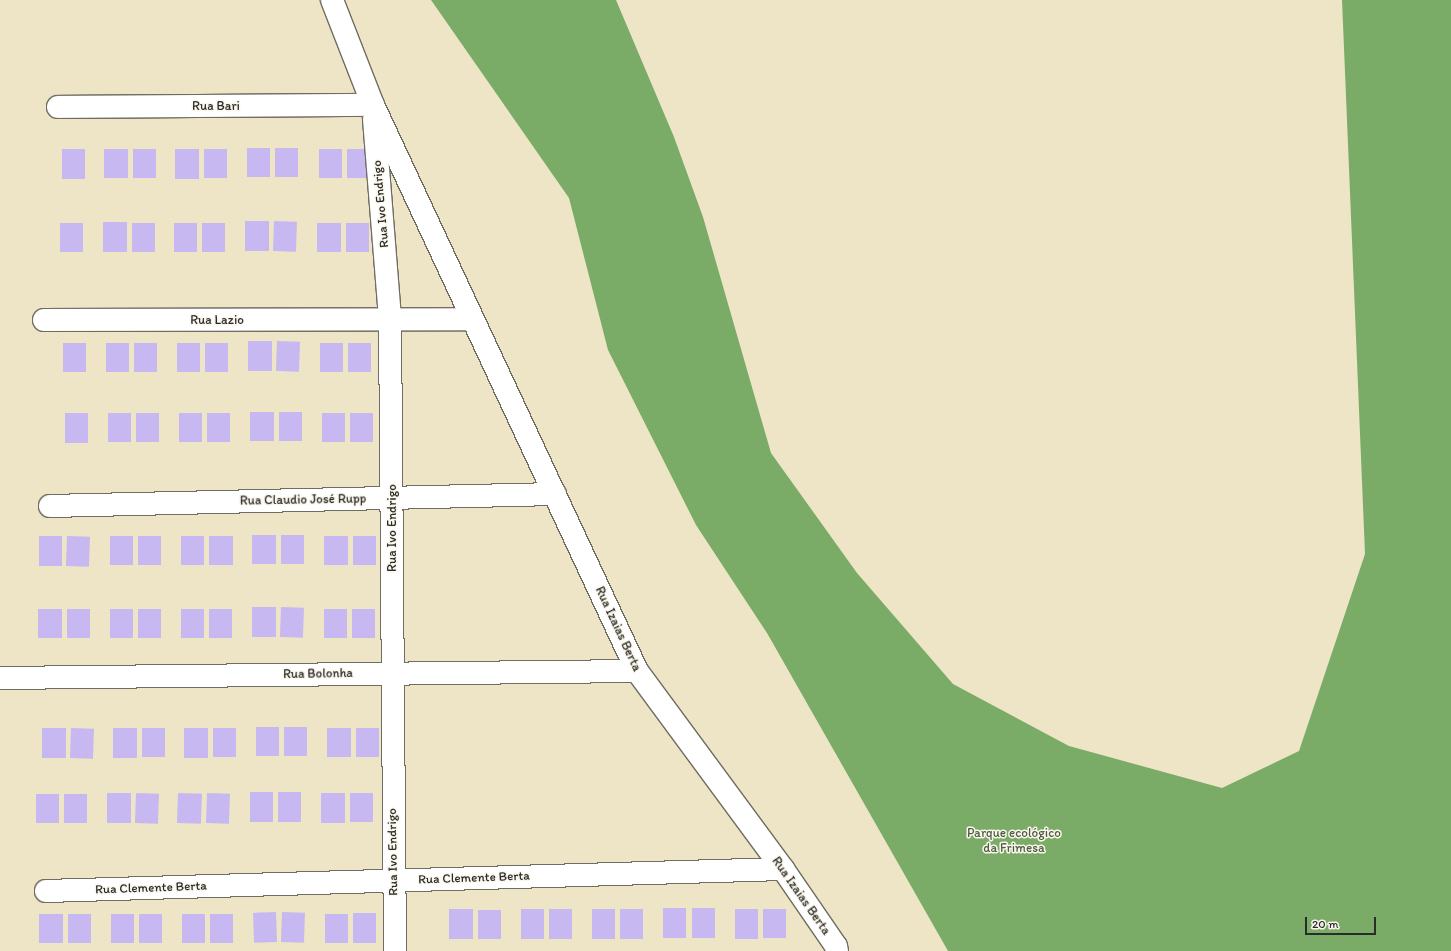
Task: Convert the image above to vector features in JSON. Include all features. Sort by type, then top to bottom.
[{"type":"street","points":[[332,0],[373,105]]},
{"type":"street","name":"Rua Bari","points":[[58,107],[373,105]]},
{"type":"street","name":"Rua Ivo Endrigo","points":[[373,105],[390,319],[393,880],[395,951]]},
{"type":"street","name":"Rua Izaias Berta","points":[[373,105],[637,671],[783,868],[836,946],[837,951]]},
{"type":"street","name":"Rua Lazio","points":[[44,320],[472,319]]},
{"type":"street","name":"Rua Claudio José Rupp","points":[[50,506],[555,494]]},
{"type":"street","name":"Rua Bolonha","points":[[0,678],[637,671]]},
{"type":"street","name":"Rua Clemente Berta","points":[[46,891],[783,868]]},
{"type":"green space","name":"Parque ecológico da Frimesa","points":[[431,0],[616,0],[674,137],[703,217],[771,453],[857,573],[953,684],[1069,746],[1222,788],[1299,751],[1365,554],[1342,0],[1451,0],[1451,951],[948,951],[767,633],[696,525],[608,350],[569,198]]},
{"type":"building","points":[[247,148],[270,148],[270,177],[247,177]]},
{"type":"building","points":[[275,148],[298,148],[298,177],[275,177]]},
{"type":"building","points":[[62,149],[85,149],[85,179],[62,179]]},
{"type":"building","points":[[104,149],[128,149],[128,178],[104,178]]},
{"type":"building","points":[[133,149],[156,149],[156,178],[133,178]]},
{"type":"building","points":[[175,149],[199,149],[199,179],[175,179]]},
{"type":"building","points":[[204,149],[227,149],[227,178],[204,178]]},
{"type":"building","points":[[319,149],[342,149],[342,178],[319,178]]},
{"type":"building","points":[[347,149],[370,149],[370,178],[347,178]]},
{"type":"building","points":[[245,221],[269,221],[269,251],[245,251]]},
{"type":"building","points":[[274,221],[297,222],[296,252],[273,251]]},
{"type":"building","points":[[103,222],[127,222],[127,252],[103,252]]},
{"type":"building","points":[[60,223],[83,223],[83,252],[60,252]]},
{"type":"building","points":[[132,223],[155,223],[155,252],[132,252]]},
{"type":"building","points":[[174,223],[197,223],[197,252],[174,252]]},
{"type":"building","points":[[202,223],[225,223],[225,252],[202,252]]},
{"type":"building","points":[[317,223],[341,223],[341,252],[317,252]]},
{"type":"building","points":[[346,223],[369,223],[369,252],[346,252]]},
{"type":"building","points":[[248,341],[272,341],[272,371],[248,371]]},
{"type":"building","points":[[277,341],[300,342],[299,372],[276,371]]},
{"type":"building","points":[[63,343],[86,343],[86,372],[63,372]]},
{"type":"building","points":[[106,343],[129,343],[129,372],[106,372]]},
{"type":"building","points":[[134,343],[157,343],[157,372],[134,372]]},
{"type":"building","points":[[177,343],[200,343],[200,372],[177,372]]},
{"type":"building","points":[[205,343],[228,343],[228,372],[205,372]]},
{"type":"building","points":[[320,343],[343,343],[343,372],[320,372]]},
{"type":"building","points":[[348,343],[371,343],[371,372],[348,372]]},
{"type":"building","points":[[250,412],[274,412],[274,441],[250,441]]},
{"type":"building","points":[[279,412],[302,412],[302,441],[279,441]]},
{"type":"building","points":[[65,413],[88,413],[88,443],[65,443]]},
{"type":"building","points":[[108,413],[131,413],[131,442],[108,442]]},
{"type":"building","points":[[136,413],[159,413],[159,442],[136,442]]},
{"type":"building","points":[[179,413],[202,413],[202,442],[179,442]]},
{"type":"building","points":[[207,413],[230,413],[230,442],[207,442]]},
{"type":"building","points":[[322,413],[345,413],[345,442],[322,442]]},
{"type":"building","points":[[350,413],[373,413],[373,442],[350,442]]},
{"type":"building","points":[[252,535],[276,535],[276,564],[252,564]]},
{"type":"building","points":[[281,535],[304,535],[304,564],[281,564]]},
{"type":"building","points":[[39,536],[62,536],[62,566],[39,566]]},
{"type":"building","points":[[67,536],[90,537],[89,567],[66,566]]},
{"type":"building","points":[[110,536],[133,536],[133,565],[110,565]]},
{"type":"building","points":[[138,536],[161,536],[161,565],[138,565]]},
{"type":"building","points":[[181,536],[204,536],[204,565],[181,565]]},
{"type":"building","points":[[209,536],[233,536],[233,565],[209,565]]},
{"type":"building","points":[[324,536],[348,536],[348,565],[324,565]]},
{"type":"building","points":[[353,536],[376,536],[376,565],[353,565]]},
{"type":"building","points":[[252,607],[276,607],[276,637],[252,637]]},
{"type":"building","points":[[281,607],[304,608],[303,638],[280,637]]},
{"type":"building","points":[[38,609],[62,609],[62,638],[38,638]]},
{"type":"building","points":[[67,609],[90,609],[90,638],[67,638]]},
{"type":"building","points":[[110,609],[133,609],[133,638],[110,638]]},
{"type":"building","points":[[138,609],[161,609],[161,638],[138,638]]},
{"type":"building","points":[[181,609],[204,609],[204,638],[181,638]]},
{"type":"building","points":[[209,609],[232,609],[232,638],[209,638]]},
{"type":"building","points":[[324,609],[347,609],[347,638],[324,638]]},
{"type":"building","points":[[352,609],[375,609],[375,638],[352,638]]},
{"type":"building","points":[[256,727],[279,727],[279,756],[256,756]]},
{"type":"building","points":[[284,727],[307,727],[307,756],[284,756]]},
{"type":"building","points":[[42,728],[66,728],[66,758],[42,758]]},
{"type":"building","points":[[71,728],[94,729],[93,759],[70,758]]},
{"type":"building","points":[[113,728],[137,728],[137,758],[113,758]]},
{"type":"building","points":[[142,728],[165,728],[165,757],[142,757]]},
{"type":"building","points":[[184,728],[208,728],[208,758],[184,758]]},
{"type":"building","points":[[213,728],[236,728],[236,757],[213,757]]},
{"type":"building","points":[[327,728],[351,728],[351,757],[327,757]]},
{"type":"building","points":[[356,728],[379,728],[379,757],[356,757]]},
{"type":"building","points":[[250,792],[273,792],[273,822],[250,822]]},
{"type":"building","points":[[278,792],[301,792],[301,822],[278,822]]},
{"type":"building","points":[[107,793],[131,793],[131,823],[107,823]]},
{"type":"building","points":[[136,793],[159,794],[158,824],[135,823]]},
{"type":"building","points":[[178,793],[202,794],[201,824],[177,823]]},
{"type":"building","points":[[207,793],[230,794],[229,824],[206,823]]},
{"type":"building","points":[[321,793],[345,793],[345,823],[321,823]]},
{"type":"building","points":[[350,793],[373,793],[373,822],[350,822]]},
{"type":"building","points":[[36,794],[59,794],[59,823],[36,823]]},
{"type":"building","points":[[64,794],[87,794],[87,823],[64,823]]},
{"type":"building","points":[[663,908],[686,908],[686,938],[663,938]]},
{"type":"building","points":[[692,908],[715,908],[715,938],[692,938]]},
{"type":"building","points":[[449,909],[473,909],[473,939],[449,939]]},
{"type":"building","points":[[521,909],[544,909],[544,939],[521,939]]},
{"type":"building","points":[[549,909],[572,909],[572,939],[549,939]]},
{"type":"building","points":[[592,909],[615,909],[615,939],[592,939]]},
{"type":"building","points":[[620,909],[643,909],[643,939],[620,939]]},
{"type":"building","points":[[735,909],[758,909],[758,939],[735,939]]},
{"type":"building","points":[[763,909],[786,909],[786,938],[763,938]]},
{"type":"building","points":[[478,910],[501,910],[501,939],[478,939]]},
{"type":"building","points":[[276,912],[277,942],[254,943],[253,913]]},
{"type":"building","points":[[282,912],[305,913],[304,943],[281,942]]},
{"type":"building","points":[[353,913],[376,913],[376,943],[353,943]]},
{"type":"building","points":[[39,914],[63,914],[63,943],[39,943]]},
{"type":"building","points":[[68,914],[91,914],[91,943],[68,943]]},
{"type":"building","points":[[111,914],[134,914],[134,943],[111,943]]},
{"type":"building","points":[[139,914],[162,914],[162,943],[139,943]]},
{"type":"building","points":[[182,914],[205,914],[205,943],[182,943]]},
{"type":"building","points":[[210,914],[233,914],[233,943],[210,943]]},
{"type":"building","points":[[325,914],[348,914],[348,943],[325,943]]}]
